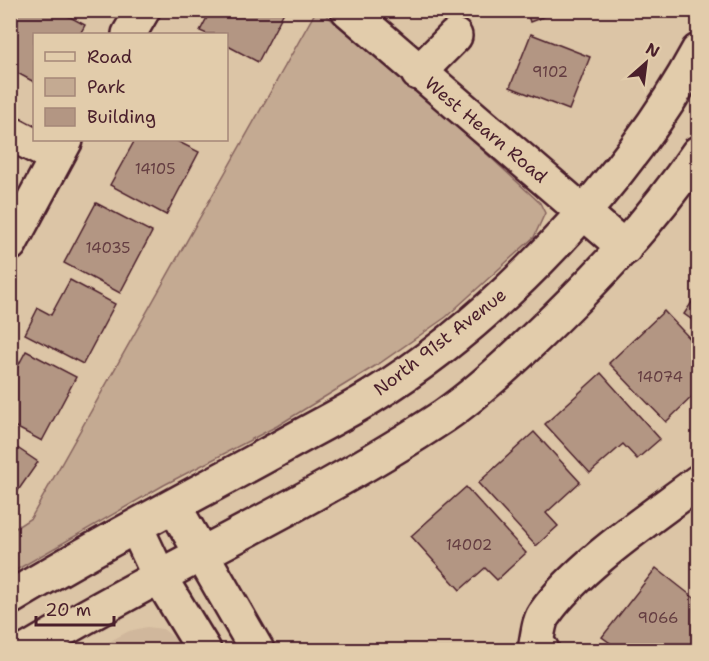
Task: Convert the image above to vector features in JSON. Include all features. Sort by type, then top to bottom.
[{"type":"main road","points":[[130,33],[143,10]]},
{"type":"main road","name":"West Hearn Road","points":[[348,10],[418,73],[625,248]]},
{"type":"main road","points":[[418,73],[455,36]]},
{"type":"main road","name":"North 91st Avenue","points":[[10,598],[371,397],[469,323],[543,256],[583,213],[667,104],[699,51]]},
{"type":"main road","points":[[10,133],[33,140]]},
{"type":"main road","points":[[10,244],[61,148],[37,141]]},
{"type":"main road","points":[[28,651],[81,619],[201,556],[445,415],[493,378],[572,303],[625,248],[699,153]]},
{"type":"main road","points":[[539,647],[543,615],[571,585],[610,550],[699,482]]},
{"type":"main road","points":[[174,506],[257,651]]},
{"type":"main road","points":[[136,527],[160,578],[204,651]]},
{"type":"shaded area","points":[[147,627],[163,629],[184,650],[94,650],[129,631]]},
{"type":"green space","points":[[316,11],[321,11],[452,122],[540,203],[545,213],[534,237],[446,317],[380,363],[277,426],[164,485],[11,573],[11,531],[31,518]]},
{"type":"building","points":[[18,10],[57,10],[85,25],[81,33],[33,33],[33,81],[10,69],[10,25]]},
{"type":"building","points":[[211,10],[285,10],[258,62],[228,46],[228,33],[200,31]]},
{"type":"building","points":[[526,10],[561,10],[530,22]]},
{"type":"building","points":[[531,34],[590,57],[569,110],[510,87]]},
{"type":"building","points":[[134,141],[177,141],[199,152],[166,215],[110,185]]},
{"type":"building","points":[[96,203],[152,232],[120,293],[64,263]]},
{"type":"building","points":[[70,280],[115,304],[83,364],[25,334],[38,308],[51,315]]},
{"type":"building","points":[[698,293],[698,324],[684,314]]},
{"type":"building","points":[[664,311],[698,347],[698,391],[666,422],[609,363]]},
{"type":"building","points":[[26,351],[76,377],[42,441],[10,424],[10,381]]},
{"type":"building","points":[[601,373],[660,439],[637,459],[623,444],[590,473],[545,424]]},
{"type":"building","points":[[534,432],[580,482],[546,513],[558,526],[536,546],[478,483]]},
{"type":"building","points":[[10,443],[38,462],[10,502]]},
{"type":"building","points":[[466,487],[526,553],[497,580],[485,568],[460,590],[411,536]]},
{"type":"building","points":[[656,568],[698,601],[698,635],[687,650],[620,650],[602,637]]}]
